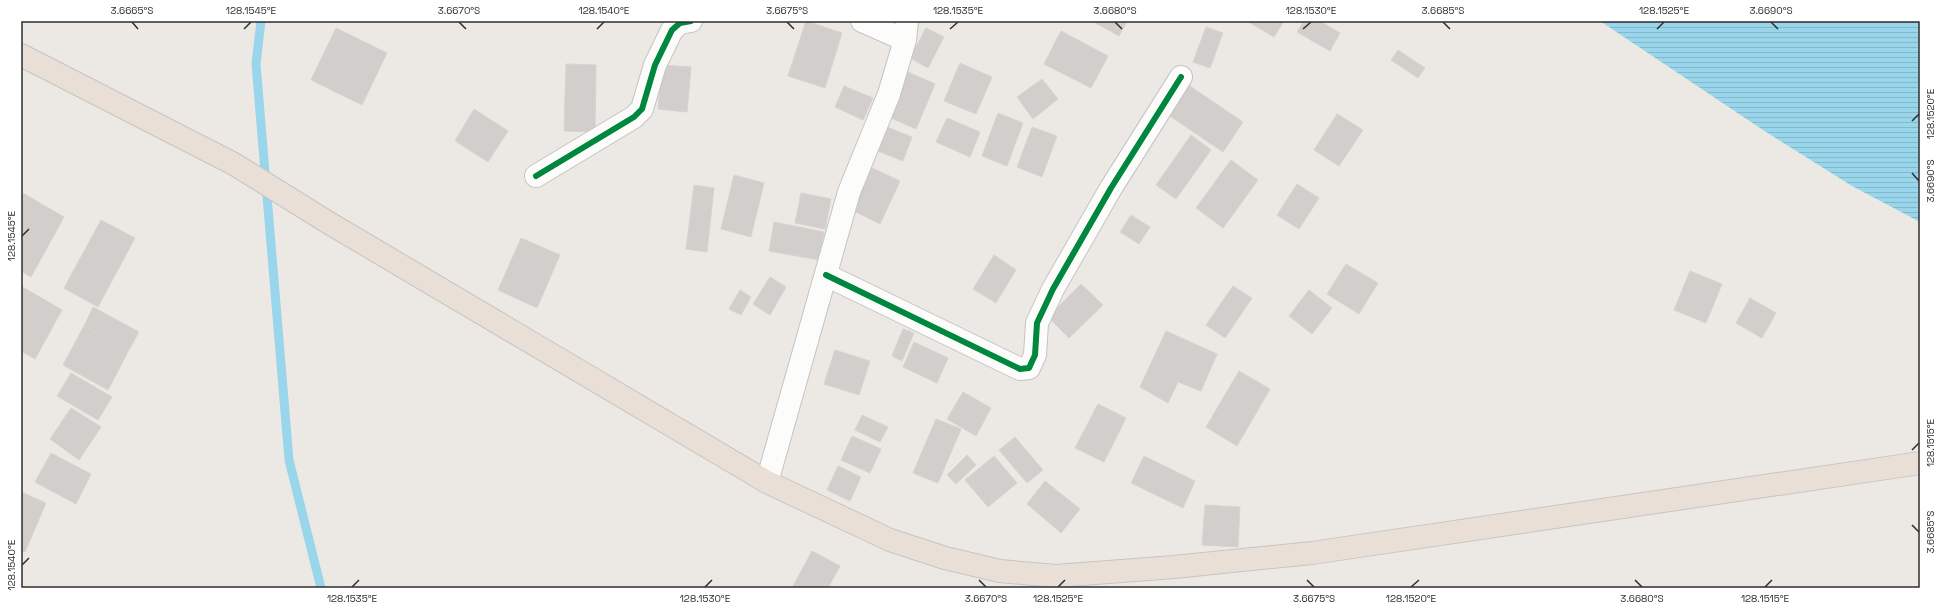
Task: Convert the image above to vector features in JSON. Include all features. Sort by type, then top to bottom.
[{"type":"highway","points":[[21,54],[234,164],[329,223],[767,482],[890,540],[945,558],[1000,571],[1056,576],[1174,567],[1312,553],[1920,463]]},
{"type":"street","points":[[536,176],[634,117],[642,109],[655,65],[672,30],[680,23],[691,21]]},
{"type":"street","points":[[767,482],[849,192],[889,94],[906,31],[862,21]]},
{"type":"street","points":[[826,275],[1020,369],[1029,368],[1035,355],[1037,323],[1053,289],[1111,188],[1181,77]]},
{"type":"water","points":[[1600,21],[1920,21],[1920,222],[1852,186],[1766,132]]},
{"type":"building","points":[[806,21],[842,33],[825,88],[788,76]]},
{"type":"building","points":[[1092,21],[1127,21],[1119,36]]},
{"type":"building","points":[[1247,21],[1284,21],[1274,37]]},
{"type":"building","points":[[1304,21],[1320,21],[1340,33],[1330,51],[1297,32]]},
{"type":"building","points":[[1206,27],[1223,33],[1210,68],[1193,62]]},
{"type":"building","points":[[336,28],[387,53],[362,105],[311,80]]},
{"type":"building","points":[[926,28],[944,37],[928,68],[910,58]]},
{"type":"building","points":[[1061,31],[1108,56],[1091,88],[1044,64]]},
{"type":"building","points":[[1398,50],[1425,68],[1418,78],[1391,60]]},
{"type":"building","points":[[960,63],[992,77],[976,114],[944,101]]},
{"type":"building","points":[[566,64],[596,65],[595,132],[564,131]]},
{"type":"building","points":[[662,65],[691,67],[687,112],[658,109]]},
{"type":"building","points":[[908,72],[935,84],[916,129],[889,117]]},
{"type":"building","points":[[1042,79],[1058,99],[1033,119],[1017,97]]},
{"type":"building","points":[[1181,80],[1243,122],[1223,152],[1161,110]]},
{"type":"building","points":[[844,86],[873,98],[863,120],[835,107]]},
{"type":"building","points":[[474,109],[508,131],[488,162],[455,141]]},
{"type":"building","points":[[998,113],[1023,123],[1007,166],[982,156]]},
{"type":"building","points":[[1337,114],[1363,130],[1339,166],[1314,150]]},
{"type":"building","points":[[947,118],[980,132],[970,157],[936,142]]},
{"type":"building","points":[[882,125],[912,137],[903,161],[873,149]]},
{"type":"building","points":[[1032,127],[1057,136],[1042,177],[1017,167]]},
{"type":"building","points":[[1191,135],[1211,150],[1176,199],[1156,185]]},
{"type":"building","points":[[1231,160],[1258,180],[1223,228],[1196,208]]},
{"type":"building","points":[[872,168],[900,181],[880,224],[852,210]]},
{"type":"building","points":[[734,175],[764,183],[751,237],[721,229]]},
{"type":"building","points":[[1297,184],[1319,198],[1299,229],[1277,215]]},
{"type":"building","points":[[694,185],[714,188],[707,252],[686,249]]},
{"type":"building","points":[[21,192],[64,217],[31,277],[21,271]]},
{"type":"building","points":[[801,193],[831,199],[825,229],[795,223]]},
{"type":"building","points":[[1131,215],[1150,227],[1139,244],[1120,232]]},
{"type":"building","points":[[101,220],[135,238],[98,307],[64,288]]},
{"type":"building","points":[[774,222],[824,232],[819,260],[769,251]]},
{"type":"building","points":[[521,238],[560,255],[537,308],[498,290]]},
{"type":"building","points":[[994,255],[1016,270],[996,303],[973,289]]},
{"type":"building","points":[[1346,264],[1378,283],[1359,314],[1327,294]]},
{"type":"building","points":[[1690,271],[1722,284],[1706,323],[1674,310]]},
{"type":"building","points":[[770,277],[786,287],[770,315],[753,304]]},
{"type":"building","points":[[1081,284],[1103,305],[1069,338],[1048,317]]},
{"type":"building","points":[[21,286],[62,310],[35,359],[21,351]]},
{"type":"building","points":[[1233,286],[1252,298],[1225,338],[1206,325]]},
{"type":"building","points":[[740,290],[751,297],[741,315],[729,309]]},
{"type":"building","points":[[1309,290],[1332,308],[1312,334],[1289,316]]},
{"type":"building","points":[[1750,298],[1776,313],[1762,338],[1736,323]]},
{"type":"building","points":[[93,307],[139,332],[129,350],[84,326]]},
{"type":"building","points":[[84,326],[129,350],[108,390],[63,365]]},
{"type":"building","points":[[903,329],[914,333],[902,361],[892,356]]},
{"type":"building","points":[[1166,331],[1217,354],[1201,391],[1178,382],[1168,403],[1140,387]]},
{"type":"building","points":[[914,342],[948,358],[937,383],[903,367]]},
{"type":"building","points":[[835,350],[870,361],[859,395],[824,384]]},
{"type":"building","points":[[1239,371],[1270,389],[1237,446],[1206,427]]},
{"type":"building","points":[[71,373],[112,397],[98,420],[57,396]]},
{"type":"building","points":[[963,392],[991,408],[976,436],[947,419]]},
{"type":"building","points":[[1098,404],[1126,418],[1104,462],[1075,448]]},
{"type":"building","points":[[71,408],[101,427],[79,460],[50,439]]},
{"type":"building","points":[[862,415],[888,427],[880,442],[855,430]]},
{"type":"building","points":[[936,419],[961,429],[938,483],[913,473]]},
{"type":"building","points":[[852,436],[881,449],[870,473],[841,460]]},
{"type":"building","points":[[1015,437],[1043,470],[1027,483],[999,450]]},
{"type":"building","points":[[51,453],[91,474],[76,504],[35,482]]},
{"type":"building","points":[[967,455],[976,465],[956,484],[947,475]]},
{"type":"building","points":[[994,456],[1017,483],[988,507],[965,480]]},
{"type":"building","points":[[1144,456],[1195,481],[1183,508],[1131,483]]},
{"type":"building","points":[[838,466],[861,477],[850,501],[827,490]]},
{"type":"building","points":[[1045,481],[1080,509],[1061,533],[1027,504]]},
{"type":"building","points":[[21,492],[46,503],[25,552],[21,550]]},
{"type":"building","points":[[1205,505],[1240,507],[1238,547],[1202,545]]},
{"type":"building","points":[[812,551],[840,566],[828,588],[792,588]]},
{"type":"waterway","points":[[261,21],[256,64],[289,460],[321,588]]},
{"type":"cycle path","points":[[536,176],[634,117],[642,109],[655,65],[672,30],[680,23],[691,21]]},
{"type":"cycle path","points":[[826,275],[1020,369],[1029,368],[1035,355],[1037,323],[1053,289],[1111,188],[1181,77]]}]
